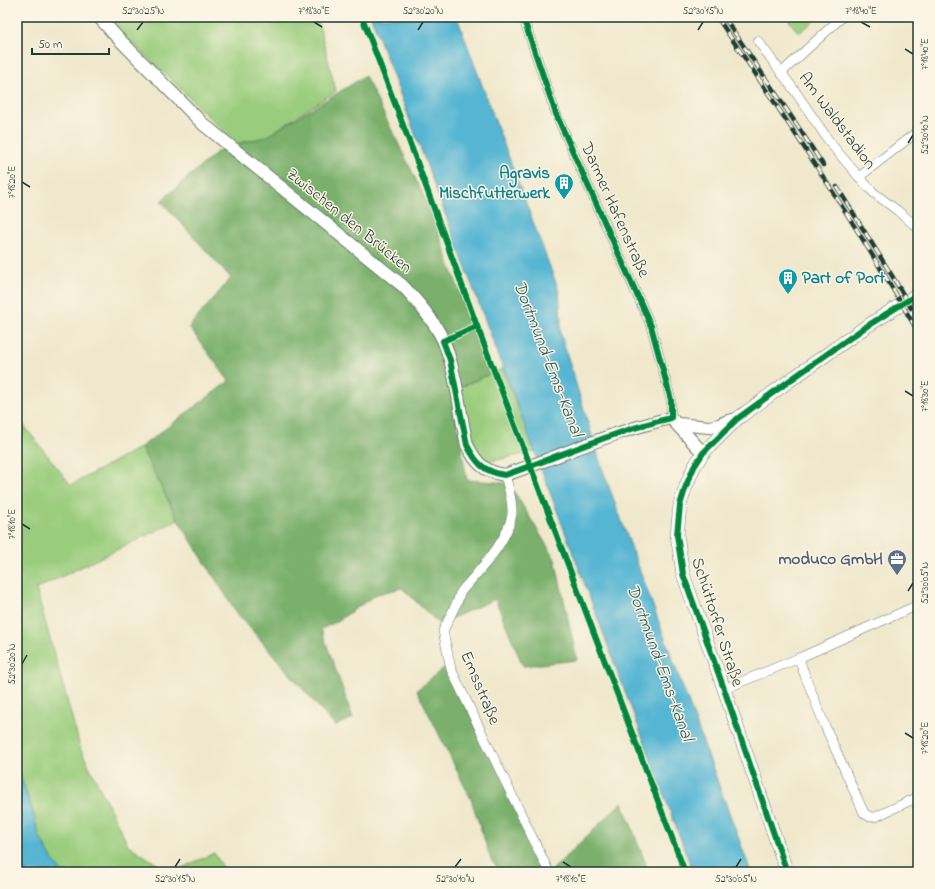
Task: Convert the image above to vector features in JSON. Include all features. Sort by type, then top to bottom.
[{"type":"main road","name":"Schüttorfer Straße","points":[[787,872],[683,574],[676,535],[680,505],[694,467],[703,453],[737,419],[864,328],[918,294]]},
{"type":"street","name":"Zwischen den Brücken","points":[[99,17],[203,124],[403,286],[421,305],[439,333],[450,360],[467,445],[473,457],[481,465],[497,474],[505,475]]},
{"type":"street","name":"Darmer Hafenstraße","points":[[523,17],[556,114],[651,326],[675,421]]},
{"type":"street","points":[[781,73],[842,17]]},
{"type":"street","name":"Am Waldstadion","points":[[758,41],[831,144],[859,177],[874,193],[918,228]]},
{"type":"street","points":[[859,177],[918,131]]},
{"type":"street","points":[[505,475],[620,432],[649,423],[675,421],[708,428],[737,419]]},
{"type":"street","points":[[675,421],[703,453]]},
{"type":"street","name":"Emsstraße","points":[[505,475],[512,506],[512,514],[508,528],[495,552],[460,593],[443,631],[451,669],[549,872]]},
{"type":"street","points":[[724,689],[799,658],[918,605]]},
{"type":"street","points":[[799,658],[825,726],[864,813],[870,817],[875,817],[918,797]]},
{"type":"green space","points":[[111,17],[317,17],[336,91],[266,137],[236,144],[166,75],[110,23]]},
{"type":"green space","points":[[786,17],[819,17],[799,33]]},
{"type":"green space","points":[[365,76],[429,206],[489,374],[452,391],[467,480],[509,483],[555,559],[577,660],[523,666],[495,599],[439,624],[402,588],[377,594],[336,622],[321,629],[353,718],[335,726],[237,613],[178,520],[141,447],[229,381],[189,327],[231,278],[161,201],[218,151],[236,144],[266,137]]},
{"type":"green space","points":[[503,369],[535,452],[487,462],[474,444],[452,391]]},
{"type":"green space","points":[[17,417],[71,485],[141,447],[178,520],[36,589],[81,750],[128,845],[169,872],[62,872],[52,859],[39,836],[33,812],[17,766]]},
{"type":"green space","points":[[446,666],[549,872],[501,872],[491,860],[471,799],[417,690]]},
{"type":"green space","points":[[622,802],[649,872],[550,872]]},
{"type":"green space","points":[[214,853],[226,872],[173,872]]},
{"type":"water","name":"Dortmund-Ems-Kanal","points":[[371,17],[457,17],[559,291],[561,320],[560,332],[601,465],[751,872],[693,872]]},
{"type":"water","points":[[17,766],[33,812],[39,836],[52,859],[62,872],[17,872]]},
{"type":"railway","points":[[717,17],[820,173],[918,332]]},
{"type":"railway","points":[[724,17],[823,165]]},
{"type":"railway","points":[[837,187],[911,308]]},
{"type":"cycle path","points":[[362,17],[477,326],[685,872]]},
{"type":"cycle path","points":[[477,326],[443,341],[450,360],[467,445],[477,462],[491,472],[505,475],[608,437],[650,423],[671,418],[671,400],[651,326],[556,114],[523,17]]},
{"type":"cycle path","points":[[787,872],[683,574],[677,535],[680,505],[694,467],[703,453],[737,419],[864,328],[918,294]]},
{"type":"place","name":"Agravis Mischfutterwerk","points":[[564,200]]},
{"type":"place","name":"Part of Port","points":[[788,295]]},
{"type":"place","name":"moduco GmbH","points":[[897,576]]}]
